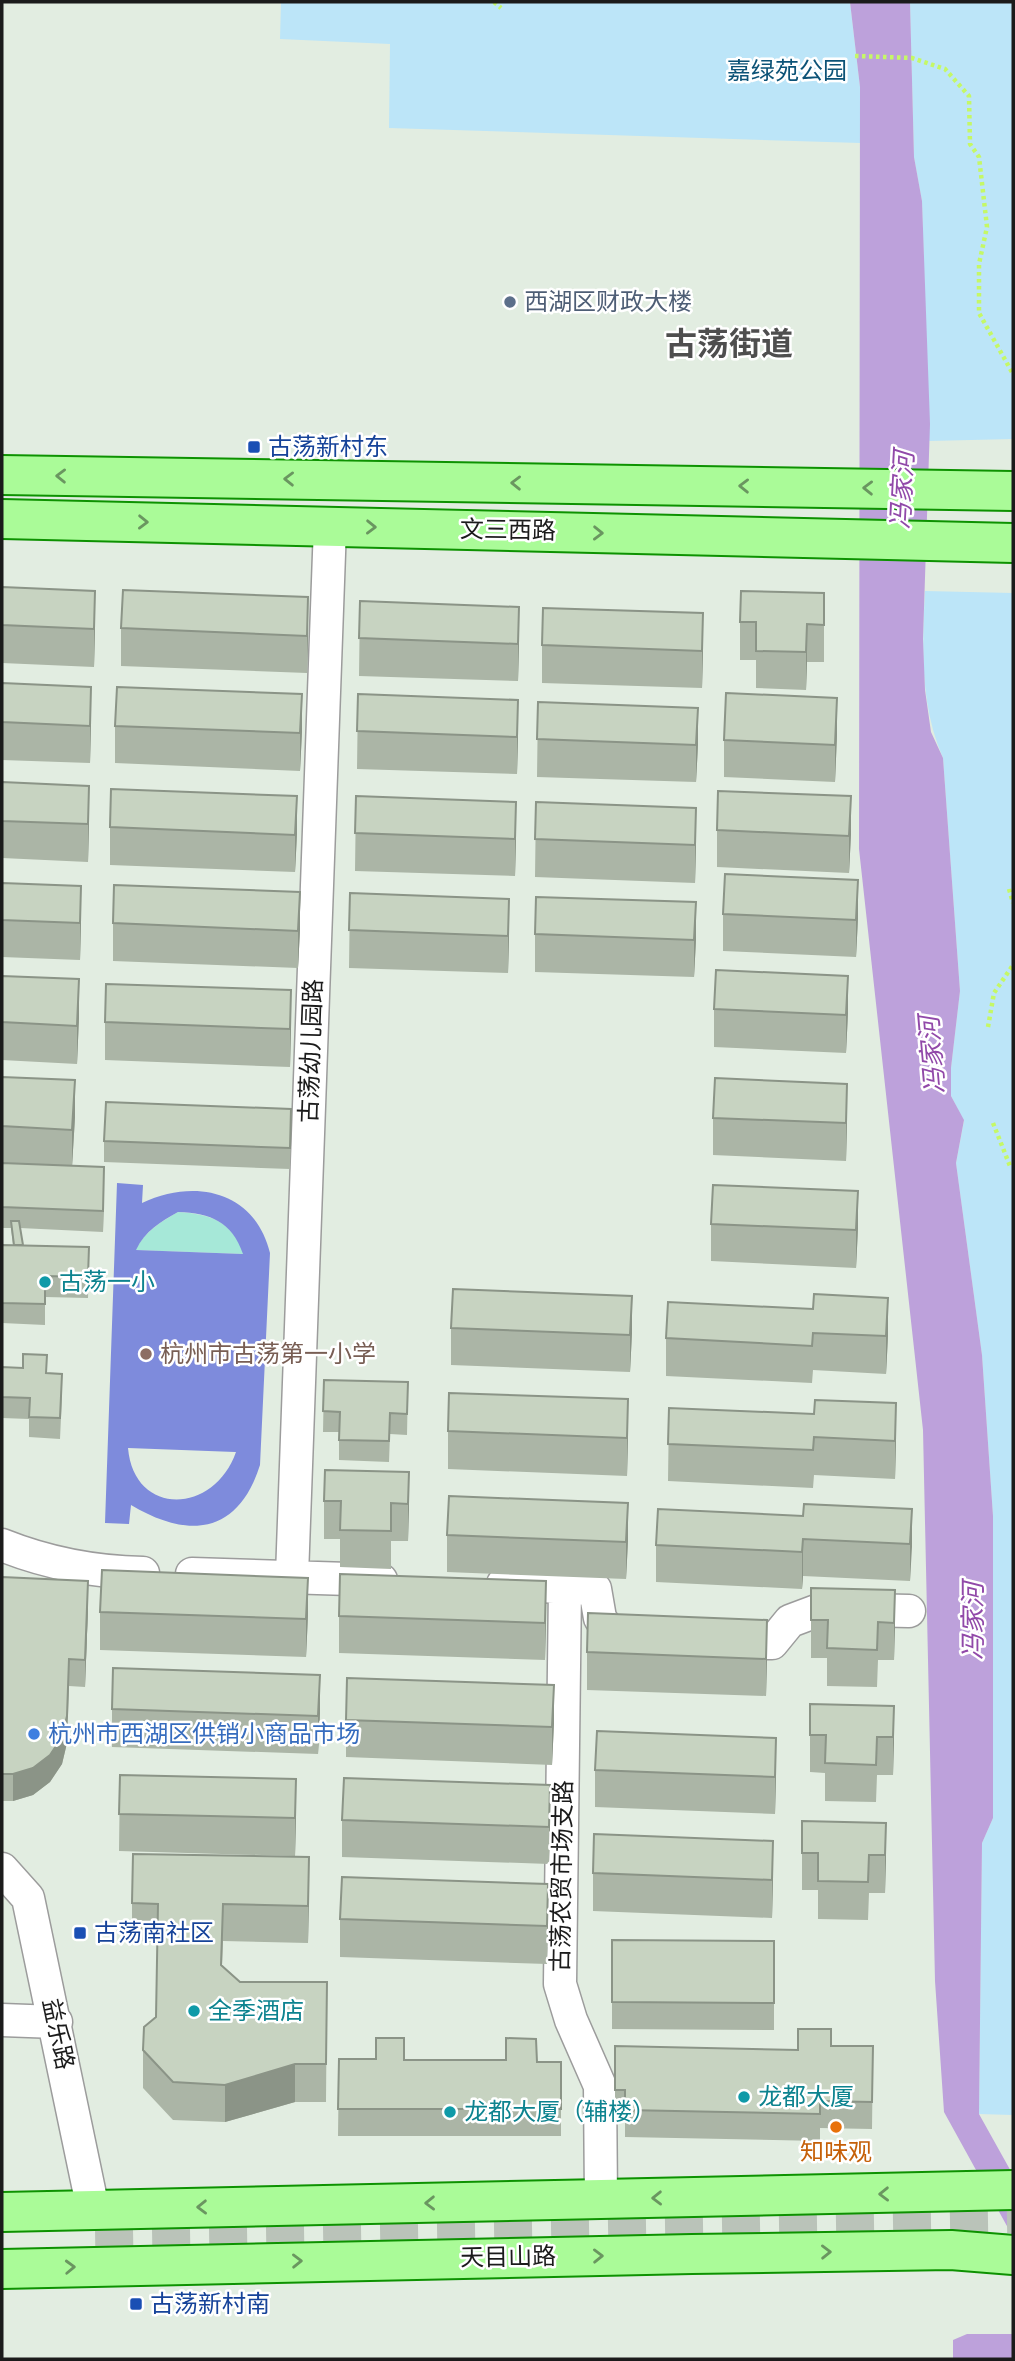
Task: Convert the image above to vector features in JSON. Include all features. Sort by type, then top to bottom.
[{"type":"main road","name":"文三西路","points":[[2,475],[1013,491]]},
{"type":"main road","name":"文三西路","points":[[2,519],[1013,543]]},
{"type":"main road","points":[[2,2212],[1013,2190]]},
{"type":"main road","name":"天目山路","points":[[2,2269],[951,2250],[1013,2255]]},
{"type":"street","name":"古荡幼儿园路","points":[[292,1576],[331,526]]},
{"type":"street","points":[[2,1545],[28,1556],[103,1572],[415,1581]]},
{"type":"street","points":[[470,1583],[595,1589],[600,1618],[613,1638],[654,1639]]},
{"type":"street","name":"古荡农贸市场支路","points":[[565,1587],[560,1984],[571,2020],[600,2086],[601,2200]]},
{"type":"street","points":[[701,1642],[772,1643],[790,1621],[822,1609],[909,1611]]},
{"type":"street","name":"益乐路","points":[[2,1869],[28,1898],[93,2209]]},
{"type":"street","points":[[2,2020],[56,2022]]},
{"type":"path","points":[[494,2],[501,8]]},
{"type":"path","points":[[855,56],[912,58],[946,69],[969,96],[970,144],[979,157],[987,227],[979,264],[979,313],[1013,374]]},
{"type":"path","points":[[1009,889],[1013,902]]},
{"type":"path","points":[[988,1027],[994,993],[1013,965]]},
{"type":"path","points":[[993,1123],[1010,1166],[1013,1167]]},
{"type":"shaded area","points":[[117,1183],[143,1185],[142,1203],[162,1195],[182,1192],[202,1191],[220,1195],[237,1203],[251,1216],[262,1232],[270,1253],[260,1465],[239,1506],[225,1517],[209,1524],[191,1526],[172,1523],[131,1505],[129,1524],[105,1523]],"holes":[[[178,1212],[201,1214],[219,1221],[233,1234],[243,1254],[136,1250],[144,1237]],[[128,1448],[235,1452],[236,1452],[225,1473],[211,1488],[194,1497],[176,1499],[159,1496],[144,1487],[133,1471]]]},
{"type":"shaded area","points":[[178,1212],[211,1218],[227,1227],[244,1254],[135,1250],[154,1228]]},
{"type":"green space","name":"嘉绿苑公园","points":[[281,2],[850,2],[860,87],[860,143],[389,128],[390,44],[280,39]]},
{"type":"green space","points":[[910,2],[1013,2],[1013,439],[929,441],[922,201],[914,157]]},
{"type":"green space","points":[[925,591],[1013,593],[1013,2115],[979,2114],[982,1843],[993,1818],[993,1516],[982,1355],[956,1163],[964,1121],[951,1096],[951,1068],[960,991],[943,758],[930,718],[924,676]]},
{"type":"water","name":"冯家河","points":[[850,2],[910,2],[914,157],[922,201],[930,424],[923,639],[925,690],[931,732],[943,758],[960,991],[951,1068],[951,1096],[964,1120],[956,1163],[982,1355],[993,1516],[993,1818],[982,1843],[979,2114],[1013,2175],[1013,2237],[944,2112],[935,1981],[923,1430],[859,849],[860,87]]},
{"type":"water","points":[[967,2334],[1013,2334],[1013,2359],[953,2359],[953,2340]]},
{"type":"building","points":[[2,587],[95,591],[94,629],[2,625]]},
{"type":"building","points":[[123,590],[308,597],[307,636],[121,628]]},
{"type":"building","points":[[741,591],[824,593],[824,625],[807,624],[806,652],[756,651],[756,622],[740,622]]},
{"type":"building","points":[[360,601],[519,607],[518,644],[359,638]]},
{"type":"building","points":[[543,608],[703,613],[702,651],[542,645]]},
{"type":"building","points":[[2,683],[91,687],[90,726],[2,722]]},
{"type":"building","points":[[117,687],[302,694],[300,733],[115,726]]},
{"type":"building","points":[[726,693],[837,698],[835,745],[724,740]]},
{"type":"building","points":[[358,694],[518,700],[517,737],[357,731]]},
{"type":"building","points":[[538,702],[698,708],[696,745],[537,739]]},
{"type":"building","points":[[2,782],[89,786],[88,824],[2,821]]},
{"type":"building","points":[[111,789],[297,796],[295,835],[110,827]]},
{"type":"building","points":[[718,791],[851,796],[849,836],[717,830]]},
{"type":"building","points":[[356,796],[516,802],[515,839],[355,833]]},
{"type":"building","points":[[536,802],[696,808],[695,845],[535,839]]},
{"type":"building","points":[[725,874],[858,880],[856,920],[723,914]]},
{"type":"building","points":[[2,883],[81,886],[80,923],[2,920]]},
{"type":"building","points":[[114,885],[300,892],[298,931],[113,923]]},
{"type":"building","points":[[350,893],[509,899],[508,936],[349,930]]},
{"type":"building","points":[[536,897],[696,902],[694,940],[535,934]]},
{"type":"building","points":[[716,970],[848,976],[846,1015],[714,1009]]},
{"type":"building","points":[[2,976],[79,979],[77,1026],[2,1022]]},
{"type":"building","points":[[106,984],[291,990],[290,1029],[105,1022]]},
{"type":"building","points":[[2,1077],[75,1080],[72,1130],[2,1126]]},
{"type":"building","points":[[715,1078],[847,1084],[846,1123],[713,1118]]},
{"type":"building","points":[[106,1102],[291,1109],[290,1148],[104,1141]]},
{"type":"building","points":[[2,1163],[104,1167],[103,1211],[2,1207]]},
{"type":"building","points":[[713,1185],[858,1191],[856,1230],[711,1224]]},
{"type":"building","points":[[11,1221],[19,1221],[23,1245],[14,1245]]},
{"type":"building","points":[[2,1245],[89,1247],[88,1277],[45,1276],[45,1304],[2,1303]]},
{"type":"building","points":[[453,1289],[632,1296],[630,1335],[451,1328]]},
{"type":"building","points":[[814,1294],[888,1298],[886,1336],[813,1333],[812,1346],[666,1338],[668,1302],[813,1309]]},
{"type":"building","points":[[23,1354],[47,1355],[46,1373],[62,1374],[60,1418],[29,1417],[30,1398],[2,1397],[2,1367],[23,1368]]},
{"type":"building","points":[[324,1380],[408,1382],[407,1414],[390,1413],[389,1441],[339,1440],[340,1412],[323,1411]]},
{"type":"building","points":[[449,1393],[628,1399],[627,1438],[448,1431]]},
{"type":"building","points":[[815,1400],[896,1403],[895,1441],[814,1437],[813,1450],[668,1444],[669,1408],[814,1414]]},
{"type":"building","points":[[325,1470],[409,1472],[408,1504],[391,1503],[391,1531],[340,1530],[341,1501],[324,1501]]},
{"type":"building","points":[[449,1496],[628,1503],[626,1542],[447,1535]]},
{"type":"building","points":[[804,1504],[912,1509],[910,1544],[803,1539],[802,1552],[656,1545],[658,1509],[803,1516]]},
{"type":"building","points":[[102,1570],[308,1578],[306,1619],[100,1612]]},
{"type":"building","points":[[340,1574],[546,1581],[545,1623],[339,1616]]},
{"type":"building","points":[[2,1577],[88,1581],[85,1660],[69,1659],[67,1716],[62,1737],[50,1755],[33,1768],[13,1774],[2,1774]]},
{"type":"building","points":[[811,1588],[895,1590],[894,1623],[878,1622],[877,1650],[827,1648],[828,1620],[811,1620]]},
{"type":"building","points":[[588,1613],[767,1620],[766,1659],[587,1652]]},
{"type":"building","points":[[113,1668],[320,1675],[318,1716],[112,1709]]},
{"type":"building","points":[[347,1678],[554,1685],[552,1727],[346,1720]]},
{"type":"building","points":[[810,1704],[894,1706],[893,1737],[877,1737],[876,1765],[825,1763],[826,1735],[810,1735]]},
{"type":"building","points":[[597,1731],[776,1738],[775,1777],[595,1770]]},
{"type":"building","points":[[120,1775],[296,1779],[295,1818],[119,1814]]},
{"type":"building","points":[[344,1778],[550,1785],[549,1827],[342,1820]]},
{"type":"building","points":[[802,1821],[886,1823],[885,1855],[869,1855],[868,1882],[818,1881],[818,1853],[802,1853]]},
{"type":"building","points":[[594,1834],[773,1841],[772,1880],[593,1873]]},
{"type":"building","name":"全季酒店","points":[[133,1854],[309,1857],[308,1906],[223,1904],[221,1965],[240,1982],[327,1982],[326,2064],[295,2064],[225,2085],[173,2082],[143,2050],[144,2027],[156,2017],[158,1904],[132,1903]]},
{"type":"building","points":[[342,1877],[548,1884],[547,1926],[340,1919]]},
{"type":"building","points":[[612,1940],[774,1941],[774,2003],[612,2002]]},
{"type":"building","points":[[798,2029],[831,2029],[831,2046],[873,2046],[872,2102],[820,2101],[820,2114],[625,2110],[625,2090],[615,2090],[615,2046],[798,2050]]},
{"type":"building","points":[[376,2038],[404,2038],[404,2060],[506,2060],[506,2038],[536,2039],[537,2062],[561,2062],[561,2109],[338,2109],[339,2059],[376,2059]]},
{"type":"tunnel","points":[[95,2229],[1013,2214]]},
{"type":"place","name":"西湖区财政大楼","points":[[510,302]]},
{"type":"place","name":"古荡新村东","points":[[254,447]]},
{"type":"place","name":"古荡一小","points":[[45,1282]]},
{"type":"place","name":"杭州市古荡第一小学","points":[[146,1354]]},
{"type":"place","name":"杭州市西湖区供销小商品市场","points":[[34,1734]]},
{"type":"place","name":"古荡南社区","points":[[80,1933]]},
{"type":"place","name":"全季酒店","points":[[194,2011]]},
{"type":"place","name":"龙都大厦","points":[[744,2097]]},
{"type":"place","name":"龙都大厦（辅楼）","points":[[450,2112]]},
{"type":"place","name":"知味观","points":[[836,2127]]},
{"type":"place","name":"古荡新村南","points":[[136,2304]]},
{"type":"district","name":"古荡街道","points":[[729,344]]}]
